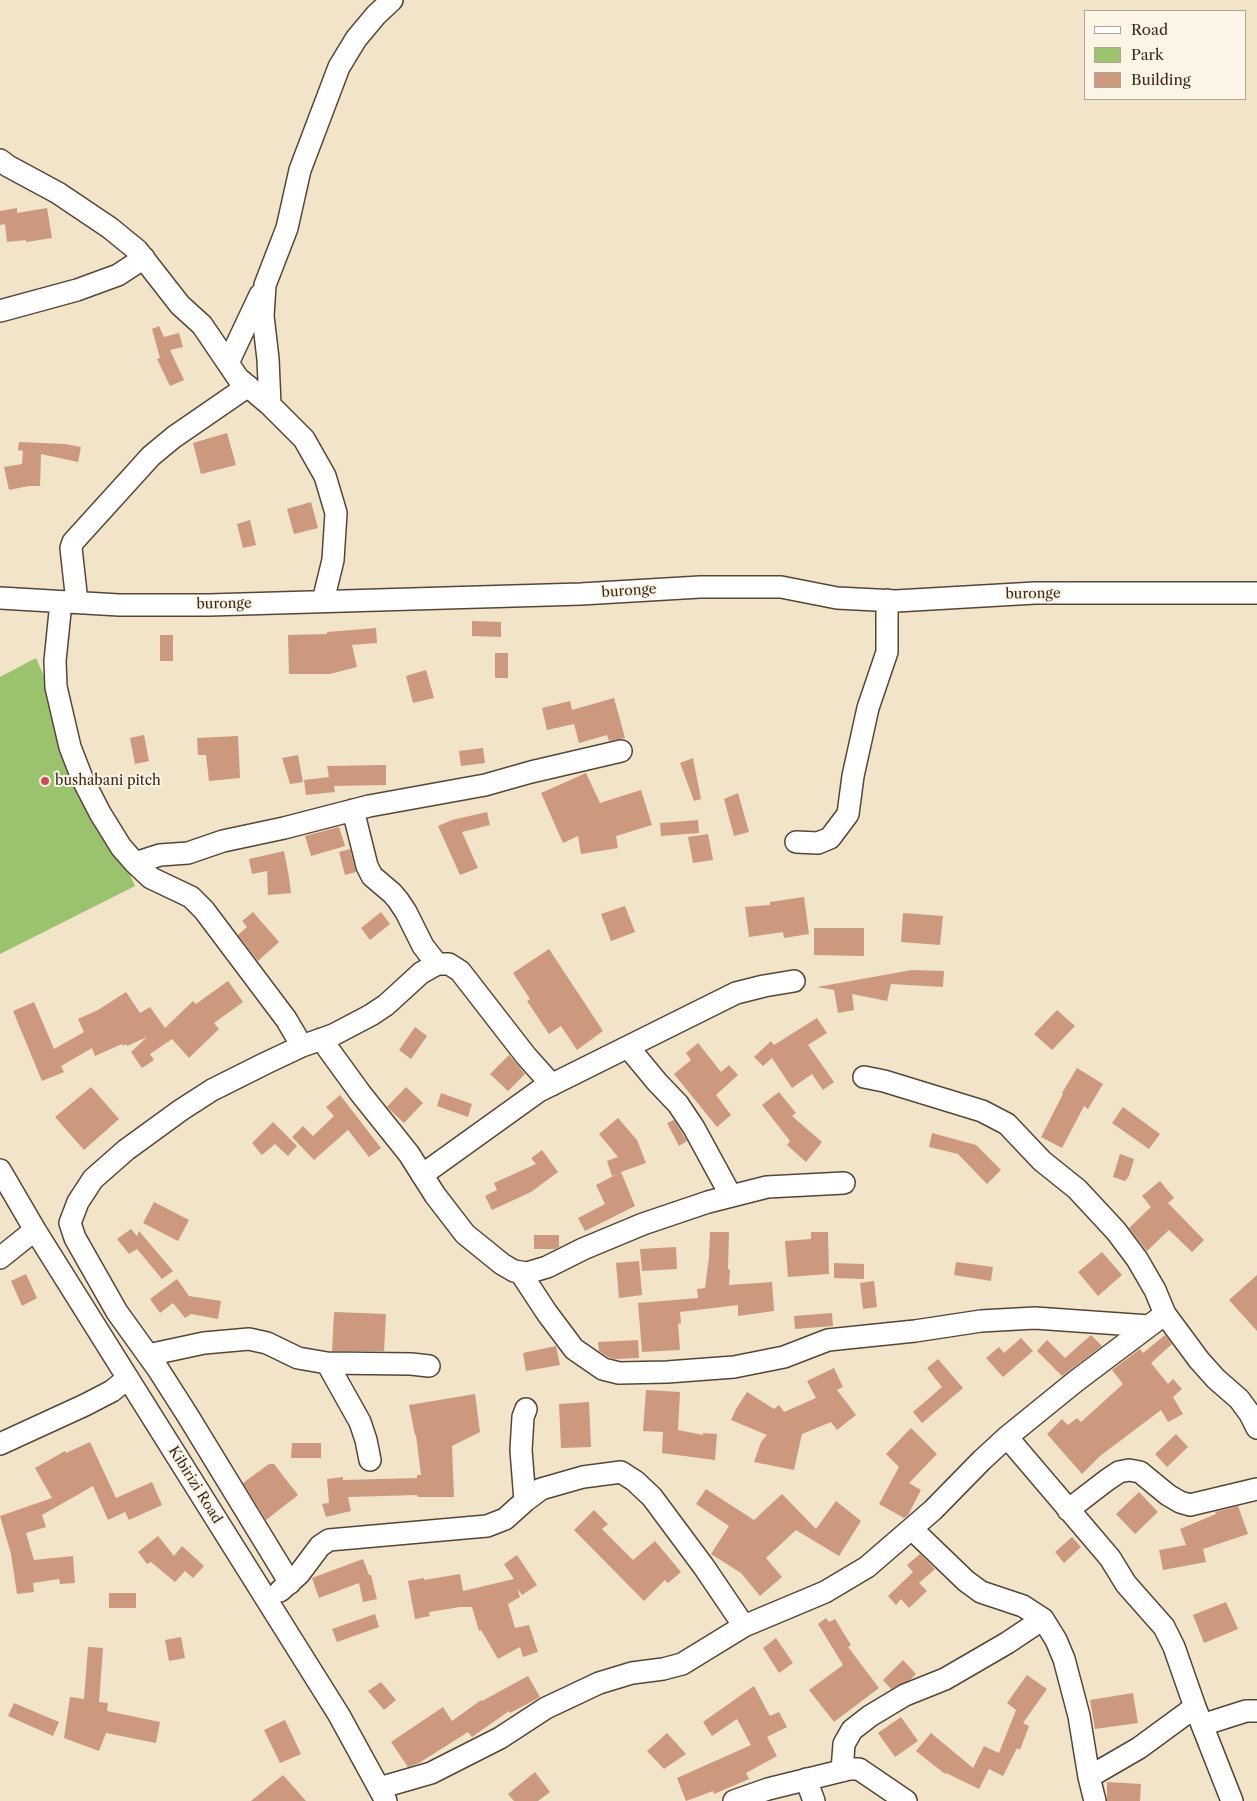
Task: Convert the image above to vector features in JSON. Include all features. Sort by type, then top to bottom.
[{"type":"street","points":[[228,363],[265,285],[287,228],[300,170],[339,67],[356,40],[376,15],[392,0]]},
{"type":"street","points":[[0,160],[58,193],[110,228],[137,250],[180,305],[202,325],[238,378],[270,405],[304,439],[325,476],[336,513],[333,560],[323,601]]},
{"type":"street","points":[[0,311],[77,290],[110,278],[144,258]]},
{"type":"street","points":[[265,285],[263,316],[270,405]]},
{"type":"street","points":[[248,386],[206,414],[151,456],[73,542],[70,548],[69,602],[56,661],[56,687],[70,747],[82,778],[100,813],[121,847],[135,864],[151,878],[191,897],[204,910],[286,1020],[312,1042],[361,1094],[409,1154],[465,1234],[502,1264],[527,1273],[546,1267],[643,1224],[708,1202],[767,1187],[844,1183]]},
{"type":"street","name":"buronge","points":[[0,598],[119,605],[189,605],[581,594],[700,587],[781,588],[837,598],[887,600],[1034,593],[1257,593]]},
{"type":"street","points":[[796,842],[818,843],[830,838],[848,814],[852,776],[868,708],[887,652],[887,600]]},
{"type":"street","points":[[135,864],[160,855],[188,853],[223,842],[353,810],[485,785],[621,751]]},
{"type":"street","points":[[353,810],[365,860],[372,876],[398,900],[423,946],[438,964]]},
{"type":"street","points":[[290,1583],[198,1432],[118,1312],[75,1238],[70,1222],[78,1202],[93,1179],[126,1150],[181,1110],[212,1090],[371,1015],[386,1005],[421,973],[438,964],[449,964],[460,972],[526,1056],[552,1085]]},
{"type":"street","points":[[422,1175],[540,1091],[736,993],[794,981]]},
{"type":"street","points":[[628,1047],[656,1082],[678,1104],[694,1128],[731,1196]]},
{"type":"street","points":[[864,1077],[884,1081],[982,1111],[1007,1124],[1042,1161],[1077,1189],[1116,1231],[1155,1290],[1157,1320],[1199,1360],[1216,1380],[1239,1399],[1257,1428]]},
{"type":"street","name":"Kibirizi Road","points":[[0,1170],[35,1230],[339,1715],[383,1794]]},
{"type":"street","points":[[0,1258],[35,1230]]},
{"type":"street","points":[[520,1272],[547,1313],[574,1348],[603,1369],[619,1373],[667,1372],[734,1367],[784,1357],[828,1340],[915,1331],[981,1321],[1035,1318],[1157,1320]]},
{"type":"street","points":[[383,1794],[431,1773],[500,1738],[546,1708],[599,1683],[632,1673],[663,1669],[682,1664],[744,1626],[825,1592],[867,1567],[912,1529],[1007,1437],[1076,1381],[1157,1320]]},
{"type":"street","points":[[148,1355],[204,1343],[249,1339],[266,1343],[298,1358],[326,1363],[429,1366]]},
{"type":"street","points":[[326,1363],[360,1422],[370,1460]]},
{"type":"street","points":[[0,1444],[85,1406],[112,1391],[128,1378]]},
{"type":"street","points":[[525,1501],[521,1450],[523,1417],[526,1408]]},
{"type":"street","points":[[176,1454],[198,1432]]},
{"type":"street","points":[[1007,1437],[1110,1558],[1126,1584],[1164,1627],[1174,1647],[1198,1716],[1232,1801]]},
{"type":"street","points":[[1068,1510],[1119,1472],[1129,1470],[1140,1472],[1168,1495],[1190,1506],[1257,1489]]},
{"type":"street","points":[[267,1601],[290,1583],[320,1546],[329,1540],[486,1526],[505,1519],[541,1489],[583,1476],[621,1472],[635,1481],[652,1498],[704,1567],[744,1626]]},
{"type":"street","points":[[912,1529],[980,1592],[1023,1606],[1043,1619],[1056,1640],[1064,1659],[1079,1716],[1095,1801]]},
{"type":"street","points":[[842,1771],[844,1744],[852,1730],[870,1716],[905,1695],[945,1679],[1007,1643],[1043,1619]]},
{"type":"street","points":[[1089,1777],[1198,1716],[1257,1711]]},
{"type":"street","points":[[734,1801],[768,1789],[806,1779],[842,1771],[859,1770],[906,1801]]},
{"type":"street","points":[[806,1779],[814,1801]]},
{"type":"green space","name":"bushabani pitch","points":[[36,658],[135,886],[0,954],[0,677]]},
{"type":"building","points":[[17,208],[17,213],[47,208],[52,238],[26,242],[26,240],[7,242],[5,224],[0,225],[0,211]]},
{"type":"building","points":[[159,326],[164,337],[179,333],[183,347],[170,350],[184,380],[170,386],[157,359],[160,358],[152,329]]},
{"type":"building","points":[[227,433],[236,465],[201,474],[193,443]]},
{"type":"building","points":[[19,442],[65,444],[81,447],[78,462],[41,454],[40,486],[9,490],[4,467],[22,464],[23,451],[18,450]]},
{"type":"building","points":[[311,502],[318,528],[294,534],[287,509]]},
{"type":"building","points":[[250,520],[256,545],[243,548],[237,524]]},
{"type":"building","points":[[472,621],[501,622],[501,637],[472,636]]},
{"type":"building","points":[[376,628],[377,643],[352,645],[357,667],[330,674],[289,674],[288,635],[327,634],[327,632]]},
{"type":"building","points":[[160,635],[173,635],[173,661],[160,661]]},
{"type":"building","points":[[495,653],[508,653],[508,678],[495,678]]},
{"type":"building","points":[[426,670],[434,698],[413,703],[406,676]]},
{"type":"building","points":[[614,698],[625,738],[609,741],[607,735],[579,743],[574,724],[547,730],[542,708],[570,701],[572,710]]},
{"type":"building","points":[[144,735],[149,761],[135,764],[130,738]]},
{"type":"building","points":[[238,736],[240,778],[209,781],[206,755],[198,755],[197,738]]},
{"type":"building","points":[[483,748],[485,763],[461,766],[459,751]]},
{"type":"building","points":[[298,755],[303,782],[290,784],[282,758]]},
{"type":"building","points":[[693,758],[701,799],[694,801],[680,763]]},
{"type":"building","points":[[386,765],[386,785],[334,786],[335,792],[306,795],[304,780],[329,777],[327,766]]},
{"type":"building","points":[[586,773],[600,803],[641,790],[652,825],[616,836],[618,848],[581,854],[578,836],[563,843],[541,793]]},
{"type":"building","points":[[738,793],[749,832],[734,836],[724,799]]},
{"type":"building","points":[[487,812],[490,825],[462,832],[478,868],[460,875],[438,826],[452,820]]},
{"type":"building","points":[[698,820],[699,833],[661,836],[660,823]]},
{"type":"building","points":[[339,827],[345,846],[311,856],[305,836]]},
{"type":"building","points":[[708,834],[713,860],[693,863],[688,837]]},
{"type":"building","points":[[350,849],[356,872],[345,875],[339,852]]},
{"type":"building","points":[[284,851],[291,893],[268,895],[267,871],[252,874],[249,859]]},
{"type":"building","points":[[804,897],[809,934],[784,938],[783,932],[749,937],[745,907],[770,905],[770,902]]},
{"type":"building","points":[[625,906],[635,932],[611,941],[601,914]]},
{"type":"building","points":[[253,912],[279,942],[258,961],[238,935],[247,927],[242,921]]},
{"type":"building","points":[[381,912],[390,924],[370,940],[361,928]]},
{"type":"building","points":[[903,913],[943,916],[940,945],[901,942]]},
{"type":"building","points":[[814,928],[864,928],[864,956],[814,955]]},
{"type":"building","points":[[549,949],[603,1031],[577,1050],[561,1026],[549,1034],[527,1001],[530,999],[513,973]]},
{"type":"building","points":[[912,970],[944,971],[943,987],[891,984],[887,1001],[852,994],[854,1010],[838,1013],[834,990],[817,987]]},
{"type":"building","points":[[228,981],[243,1002],[214,1023],[219,1029],[189,1058],[172,1039],[150,1054],[154,1060],[142,1068],[131,1052],[147,1037],[127,1046],[122,1044],[95,1056],[92,1048],[61,1066],[64,1072],[42,1081],[13,1011],[34,1002],[54,1049],[84,1032],[78,1019],[98,1010],[126,992],[140,1013],[150,1007],[165,1028],[193,1001],[196,1004]]},
{"type":"building","points":[[1057,1010],[1075,1026],[1052,1050],[1034,1034]]},
{"type":"building","points":[[817,1018],[827,1033],[808,1045],[834,1082],[823,1090],[812,1074],[792,1088],[772,1058],[763,1066],[754,1057],[771,1041],[774,1045]]},
{"type":"building","points":[[415,1027],[427,1036],[411,1059],[399,1050]]},
{"type":"building","points":[[698,1043],[721,1072],[729,1065],[738,1075],[716,1095],[731,1115],[717,1127],[674,1074],[691,1060],[686,1053]]},
{"type":"building","points":[[509,1055],[525,1074],[508,1091],[490,1074]]},
{"type":"building","points":[[1077,1068],[1103,1084],[1088,1109],[1084,1106],[1062,1148],[1041,1137],[1062,1093]]},
{"type":"building","points":[[91,1087],[119,1119],[84,1150],[55,1117]]},
{"type":"building","points":[[406,1087],[423,1103],[404,1123],[387,1107]]},
{"type":"building","points":[[779,1092],[796,1113],[792,1116],[822,1142],[806,1162],[787,1145],[790,1141],[762,1105]]},
{"type":"building","points":[[441,1093],[472,1104],[468,1117],[437,1106]]},
{"type":"building","points":[[340,1095],[381,1148],[369,1157],[348,1130],[314,1160],[292,1137],[303,1126],[313,1136],[334,1116],[326,1107]]},
{"type":"building","points":[[1123,1107],[1160,1134],[1149,1149],[1112,1123]]},
{"type":"building","points":[[618,1118],[637,1140],[646,1163],[621,1172],[635,1206],[585,1231],[578,1218],[605,1204],[596,1185],[617,1174],[612,1176],[607,1161],[618,1157],[599,1134]]},
{"type":"building","points":[[674,1120],[687,1141],[679,1146],[667,1123]]},
{"type":"building","points":[[273,1122],[297,1146],[288,1156],[275,1144],[262,1155],[252,1143]]},
{"type":"building","points":[[932,1133],[976,1145],[1001,1170],[987,1184],[958,1154],[929,1147]]},
{"type":"building","points":[[542,1150],[558,1172],[531,1192],[492,1210],[485,1196],[497,1190],[494,1183],[536,1164],[531,1158]]},
{"type":"building","points":[[1120,1154],[1134,1159],[1129,1176],[1125,1181],[1113,1177]]},
{"type":"building","points":[[1160,1181],[1174,1198],[1168,1203],[1204,1240],[1192,1252],[1169,1230],[1147,1251],[1129,1228],[1151,1207],[1142,1196]]},
{"type":"building","points":[[154,1202],[189,1220],[178,1241],[143,1223]]},
{"type":"building","points":[[131,1229],[137,1236],[139,1231],[173,1271],[162,1279],[137,1249],[129,1254],[117,1239]]},
{"type":"building","points":[[710,1232],[729,1232],[729,1285],[772,1282],[774,1311],[738,1316],[738,1305],[680,1312],[681,1323],[678,1324],[680,1350],[642,1352],[638,1303],[698,1298],[697,1289],[705,1288]]},
{"type":"building","points":[[811,1232],[828,1232],[829,1274],[788,1277],[785,1241],[811,1239]]},
{"type":"building","points":[[534,1235],[559,1235],[559,1247],[555,1249],[534,1249]]},
{"type":"building","points":[[676,1247],[677,1269],[642,1271],[640,1249]]},
{"type":"building","points":[[1102,1252],[1122,1275],[1098,1296],[1078,1272]]},
{"type":"building","points":[[639,1261],[642,1295],[619,1298],[616,1263]]},
{"type":"building","points":[[956,1262],[993,1267],[991,1281],[954,1275]]},
{"type":"building","points":[[834,1263],[864,1264],[864,1279],[834,1278]]},
{"type":"building","points":[[26,1274],[37,1298],[22,1306],[11,1281]]},
{"type":"building","points":[[1257,1275],[1257,1331],[1229,1300]]},
{"type":"building","points":[[177,1279],[189,1296],[221,1301],[218,1319],[191,1314],[185,1318],[173,1303],[160,1313],[150,1299]]},
{"type":"building","points":[[874,1281],[877,1307],[863,1309],[860,1283]]},
{"type":"building","points":[[334,1312],[386,1314],[384,1351],[332,1351]]},
{"type":"building","points":[[832,1313],[833,1326],[795,1329],[794,1316]]},
{"type":"building","points":[[1091,1335],[1102,1346],[1062,1376],[1037,1351],[1047,1340],[1065,1358]]},
{"type":"building","points":[[1165,1335],[1172,1344],[1151,1363],[1168,1384],[1173,1379],[1182,1389],[1173,1397],[1183,1414],[1168,1422],[1161,1410],[1100,1456],[1082,1474],[1047,1434],[1062,1419],[1068,1425],[1077,1418],[1081,1422],[1123,1384],[1112,1370],[1140,1349],[1143,1353]]},
{"type":"building","points":[[1021,1338],[1033,1351],[1003,1377],[986,1358],[999,1347],[1004,1353]]},
{"type":"building","points":[[638,1340],[639,1358],[615,1359],[599,1351],[598,1342]]},
{"type":"building","points":[[556,1346],[560,1365],[526,1371],[523,1353]]},
{"type":"building","points":[[938,1359],[963,1388],[922,1423],[913,1412],[942,1387],[927,1368]]},
{"type":"building","points":[[834,1368],[843,1387],[837,1390],[856,1415],[837,1430],[831,1422],[802,1434],[794,1470],[754,1462],[761,1442],[767,1435],[731,1420],[747,1392],[774,1409],[779,1405],[784,1412],[816,1398],[807,1381]]},
{"type":"building","points":[[646,1390],[680,1392],[678,1430],[703,1435],[703,1433],[717,1434],[715,1460],[662,1453],[663,1432],[643,1431]]},
{"type":"building","points":[[475,1394],[480,1432],[452,1446],[454,1497],[418,1497],[417,1495],[348,1497],[351,1511],[326,1517],[322,1504],[329,1503],[327,1479],[343,1477],[343,1480],[417,1478],[417,1475],[421,1475],[416,1435],[409,1405]]},
{"type":"building","points":[[589,1402],[591,1447],[561,1448],[559,1404]]},
{"type":"building","points":[[911,1428],[937,1454],[909,1483],[921,1490],[908,1515],[904,1518],[879,1504],[899,1467],[886,1454]]},
{"type":"building","points":[[1176,1434],[1188,1447],[1167,1467],[1155,1454]]},
{"type":"building","points":[[90,1442],[116,1498],[152,1482],[162,1505],[129,1520],[125,1512],[108,1520],[93,1486],[42,1515],[46,1527],[26,1533],[34,1560],[73,1556],[75,1583],[60,1584],[59,1579],[33,1583],[34,1592],[17,1594],[11,1554],[0,1516],[52,1498],[35,1468],[65,1451],[66,1453]]},
{"type":"building","points":[[292,1443],[321,1443],[321,1458],[291,1458]]},
{"type":"building","points":[[269,1464],[274,1464],[298,1495],[266,1520],[243,1483]]},
{"type":"building","points":[[706,1489],[754,1520],[782,1494],[816,1529],[836,1501],[861,1521],[839,1556],[796,1530],[766,1558],[782,1577],[760,1596],[741,1573],[711,1554],[729,1526],[696,1504]]},
{"type":"building","points":[[1139,1492],[1158,1512],[1135,1534],[1116,1514]]},
{"type":"building","points":[[1238,1506],[1248,1534],[1203,1549],[1206,1562],[1163,1570],[1159,1550],[1186,1545],[1180,1529],[1216,1514],[1215,1512]]},
{"type":"building","points":[[594,1510],[608,1524],[602,1529],[633,1560],[655,1541],[681,1572],[668,1583],[665,1580],[644,1601],[574,1530]]},
{"type":"building","points":[[158,1536],[174,1556],[182,1546],[204,1566],[193,1578],[185,1571],[175,1582],[151,1562],[147,1564],[138,1552]]},
{"type":"building","points":[[1072,1537],[1081,1547],[1064,1563],[1055,1552]]},
{"type":"building","points":[[920,1554],[935,1569],[919,1583],[927,1591],[909,1608],[901,1599],[896,1605],[888,1596],[913,1572],[907,1565]]},
{"type":"building","points":[[517,1555],[537,1585],[522,1595],[517,1588],[520,1597],[508,1604],[515,1628],[529,1625],[538,1652],[523,1657],[520,1647],[498,1659],[481,1630],[479,1631],[472,1607],[429,1612],[430,1616],[415,1619],[408,1581],[460,1574],[463,1591],[514,1579],[504,1564]]},
{"type":"building","points":[[363,1559],[369,1575],[371,1575],[377,1599],[363,1602],[359,1583],[319,1598],[312,1578]]},
{"type":"building","points":[[109,1593],[136,1593],[136,1608],[109,1608]]},
{"type":"building","points":[[1226,1602],[1238,1629],[1204,1643],[1193,1615]]},
{"type":"building","points":[[375,1614],[379,1627],[337,1642],[332,1629]]},
{"type":"building","points":[[826,1618],[829,1622],[835,1619],[851,1645],[848,1647],[879,1688],[834,1722],[809,1690],[843,1665],[818,1624]]},
{"type":"building","points":[[181,1637],[185,1658],[169,1661],[165,1640]]},
{"type":"building","points":[[776,1638],[793,1663],[779,1673],[763,1648]]},
{"type":"building","points":[[88,1647],[103,1648],[99,1702],[108,1703],[107,1711],[160,1722],[156,1743],[106,1733],[99,1751],[64,1738],[70,1697],[84,1699]]},
{"type":"building","points":[[903,1660],[916,1674],[910,1680],[891,1689],[883,1680]]},
{"type":"building","points":[[1027,1675],[1047,1689],[1023,1723],[1029,1726],[1020,1750],[1017,1748],[1003,1776],[989,1769],[979,1789],[945,1774],[916,1751],[931,1733],[973,1768],[984,1746],[999,1753],[1016,1710],[1007,1703]]},
{"type":"building","points":[[528,1676],[540,1697],[510,1713],[509,1711],[472,1737],[468,1732],[419,1763],[408,1767],[391,1742],[443,1707],[452,1721],[481,1700]]},
{"type":"building","points":[[381,1682],[396,1700],[384,1710],[368,1691]]},
{"type":"building","points":[[754,1686],[770,1716],[779,1712],[787,1727],[767,1737],[777,1756],[746,1773],[749,1779],[714,1794],[713,1791],[686,1801],[677,1778],[751,1745],[737,1719],[712,1736],[703,1722]]},
{"type":"building","points":[[1133,1693],[1138,1723],[1095,1729],[1090,1700]]},
{"type":"building","points":[[14,1703],[59,1722],[53,1736],[8,1716]]},
{"type":"building","points":[[901,1717],[918,1741],[895,1757],[878,1733]]},
{"type":"building","points":[[285,1720],[301,1754],[280,1763],[264,1730]]},
{"type":"building","points":[[667,1733],[686,1754],[664,1769],[647,1751]]},
{"type":"building","points":[[535,1772],[550,1792],[538,1801],[514,1801],[508,1794]]},
{"type":"building","points":[[283,1775],[306,1801],[251,1801]]},
{"type":"building","points":[[1107,1782],[1141,1784],[1140,1801],[1107,1801]]},
{"type":"place","name":"bushabani pitch","points":[[45,781]]}]
